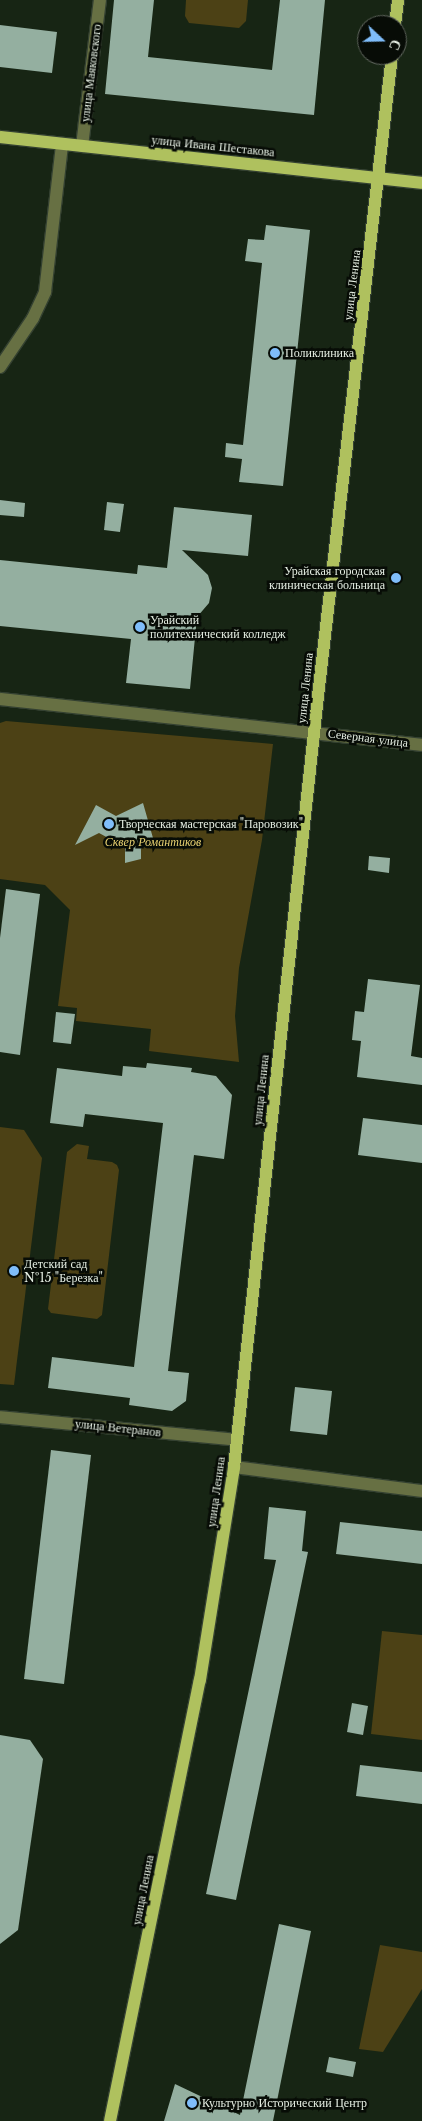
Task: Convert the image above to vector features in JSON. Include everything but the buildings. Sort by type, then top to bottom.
[{"type":"main road","points":[[396,15],[398,0]]},
{"type":"main road","name":"улица Ленина","points":[[110,2121],[200,1680],[234,1467],[314,732],[391,65]]},
{"type":"main road","name":"улица Ивана Шестакова","points":[[0,137],[422,183]]},
{"type":"street","name":"улица Маяковского","points":[[82,146],[100,0]]},
{"type":"street","points":[[0,367],[33,318],[45,292],[62,144]]},
{"type":"street","name":"Северная улица","points":[[0,699],[422,745]]},
{"type":"street","name":"улица Ветеранов","points":[[0,1417],[237,1440]]},
{"type":"street","points":[[234,1467],[422,1490]]},
{"type":"green space","points":[[186,0],[248,0],[246,21],[239,28],[189,23],[185,16]]},
{"type":"green space","name":"Сквер Романтиков","points":[[6,721],[273,744],[262,840],[239,968],[235,1016],[239,1062],[149,1051],[151,1029],[76,1021],[77,1008],[58,1006],[70,910],[45,885],[0,879],[0,723]]},
{"type":"green space","name":"Детский сад №15 \"Березка\"","points":[[0,1127],[24,1130],[42,1158],[14,1385],[0,1384]]},
{"type":"green space","points":[[77,1144],[89,1146],[87,1159],[112,1162],[117,1165],[119,1170],[102,1315],[97,1319],[51,1313],[48,1309],[67,1152]]},
{"type":"green space","points":[[382,1631],[422,1635],[422,1740],[371,1734]]},
{"type":"green space","points":[[380,1945],[422,1952],[422,1989],[383,2052],[359,2049]]},
{"type":"place","name":"Поликлиника","points":[[275,353]]},
{"type":"place","name":"Урайская городская клиническая больница","points":[[396,578]]},
{"type":"place","name":"Урайский политехнический колледж","points":[[140,627]]},
{"type":"place","name":"Творческая мастерская \"Паровозик\"","points":[[109,824]]},
{"type":"place","name":"Детский сад №15 \"Березка\"","points":[[14,1271]]},
{"type":"place","name":"Культурно Исторический Центр","points":[[192,2103]]}]
